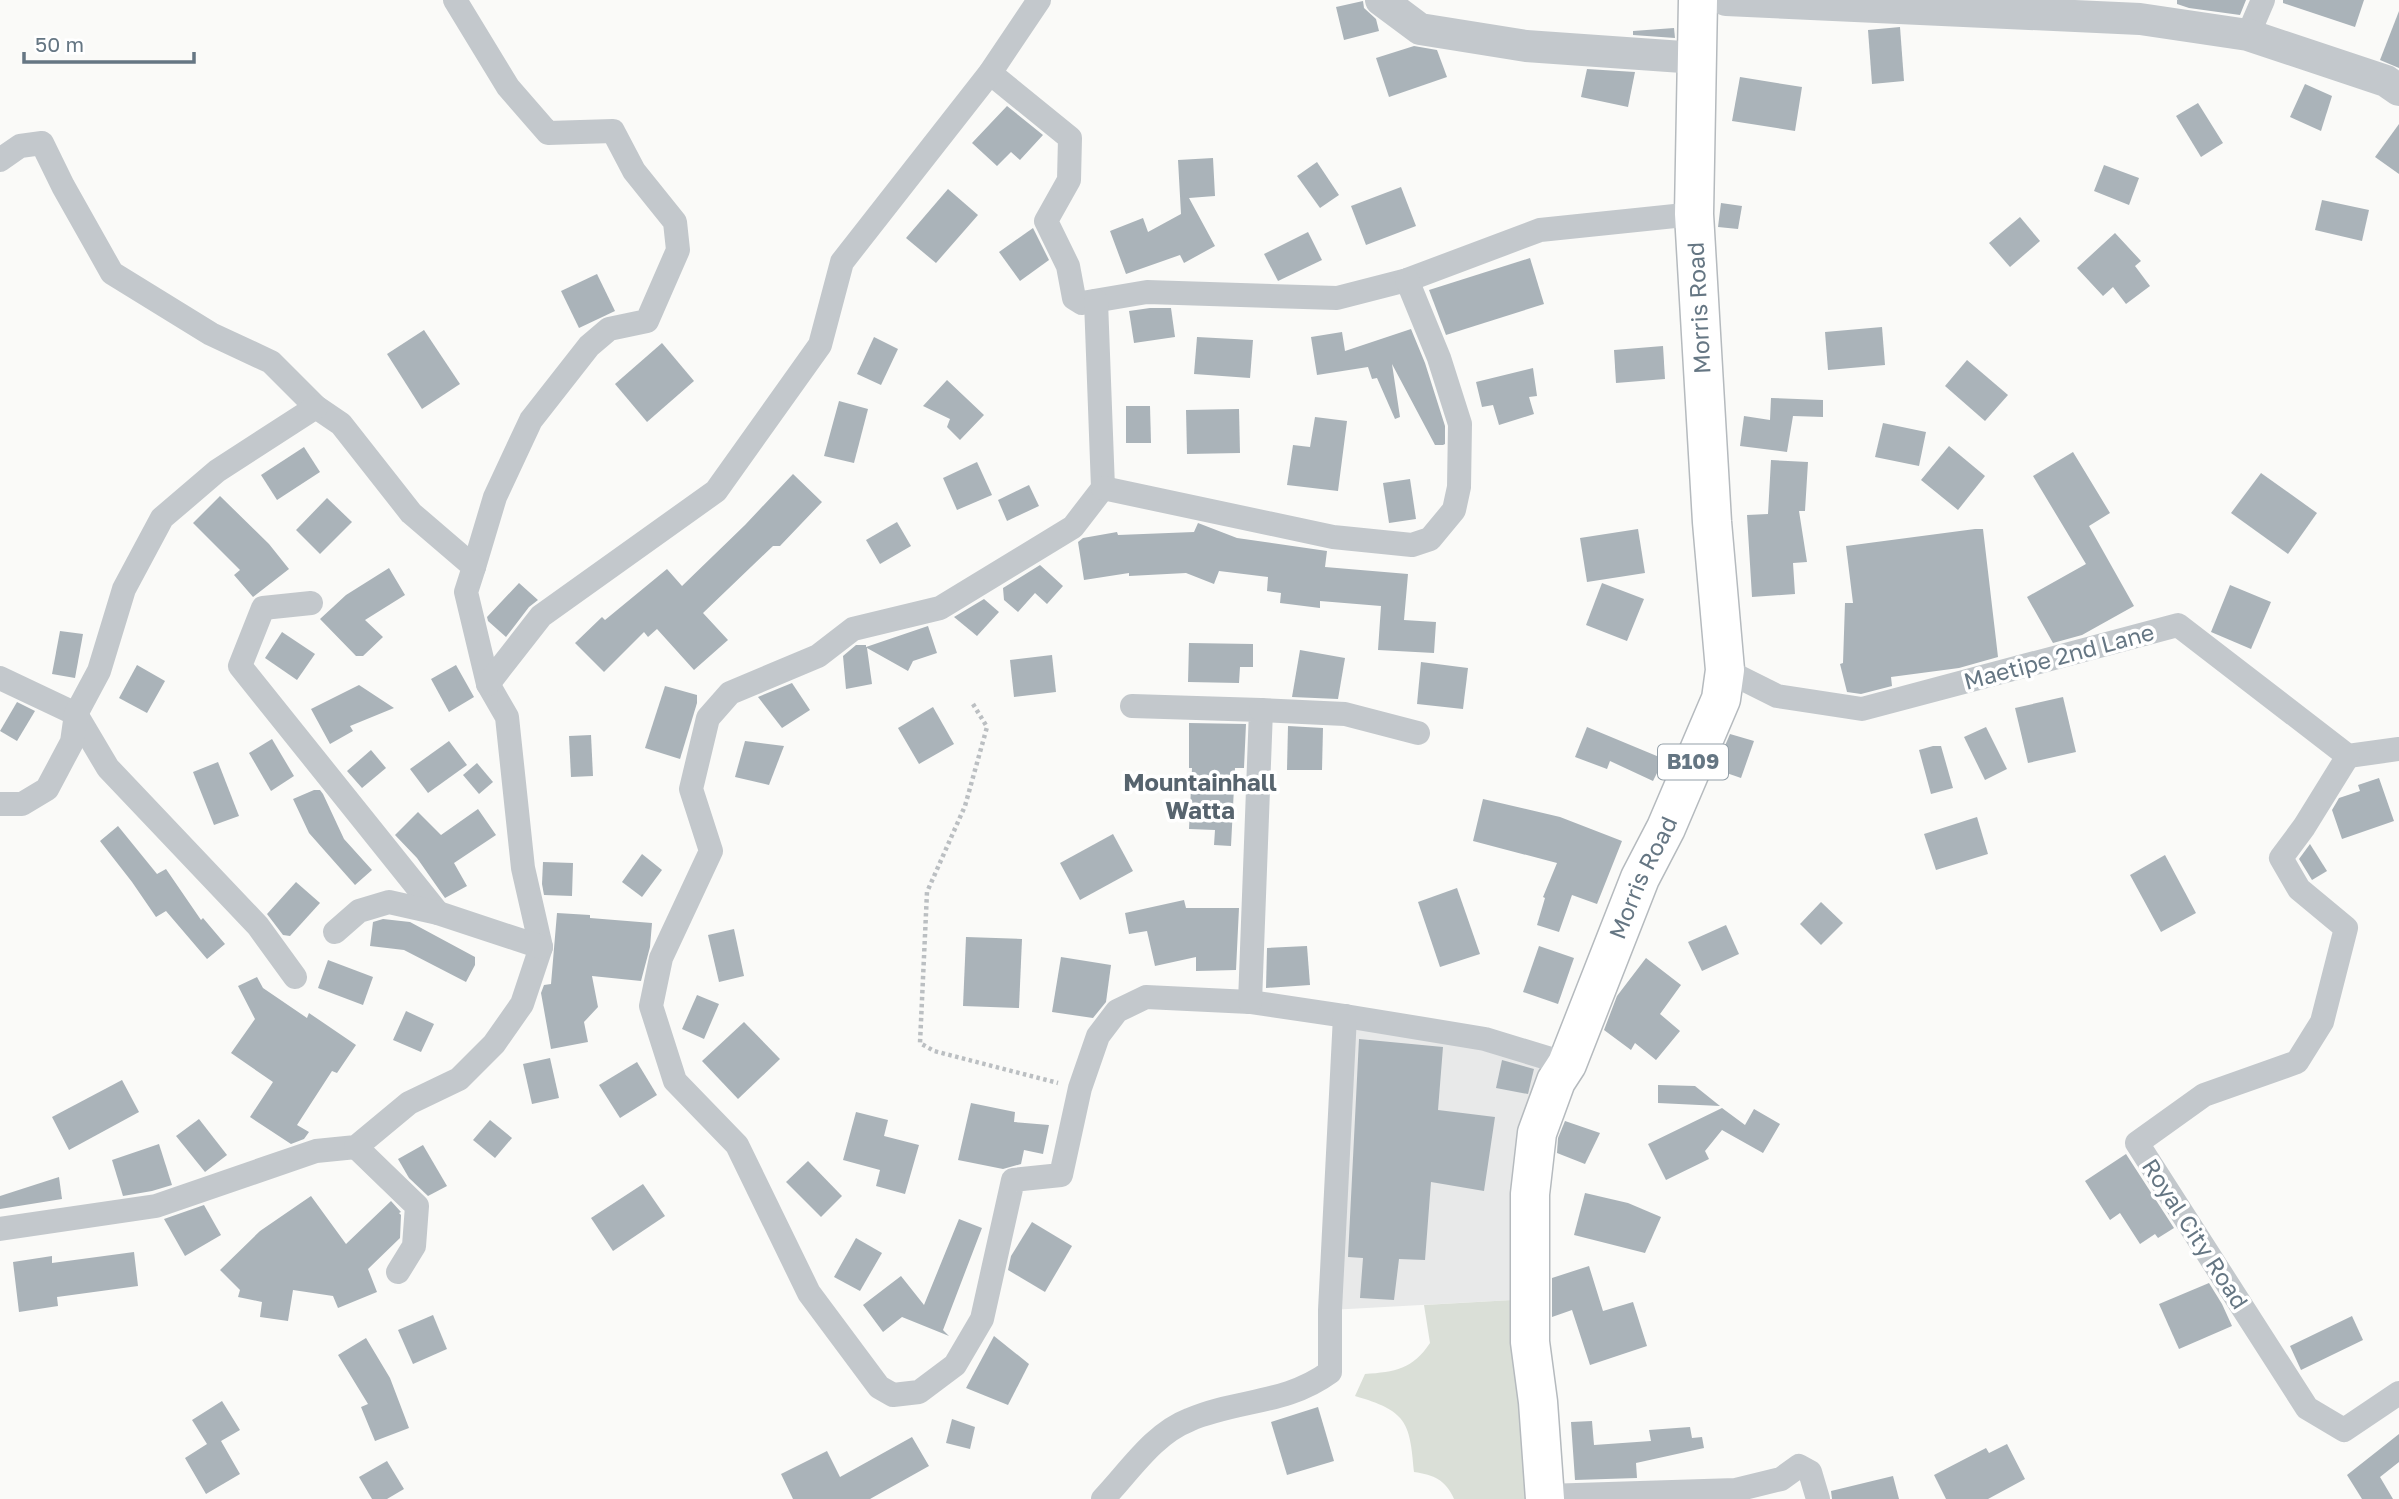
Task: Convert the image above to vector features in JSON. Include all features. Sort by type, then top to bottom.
[{"type":"main road","name":"Morris Road","points":[[1545,1497],[1531,1342],[1530,1194],[1537,1133],[1556,1081],[1567,1065],[1640,878],[1666,828],[1721,699],[1726,670],[1712,523],[1694,214],[1698,0]]},
{"type":"street","points":[[0,1229],[156,1206],[316,1151],[356,1147],[409,1103],[459,1079],[494,1044],[522,1004],[541,947],[523,868],[507,717],[488,684],[466,592],[495,497],[531,420],[589,346],[609,329],[647,321],[678,250],[675,222],[634,171],[613,131],[548,132],[508,87],[455,0]]},
{"type":"street","points":[[488,684],[541,617],[716,491],[820,345],[842,261],[990,73],[1040,0]]},
{"type":"street","points":[[1381,0],[1420,29],[1526,46],[1697,58]]},
{"type":"street","points":[[1726,0],[2140,19],[2248,35],[2386,81],[2399,90]]},
{"type":"street","points":[[2248,35],[2263,0]]},
{"type":"street","points":[[990,73],[1070,138],[1069,180],[1046,221],[1068,265],[1074,299],[1082,303],[1147,292],[1337,298],[1407,280],[1540,230],[1694,214]]},
{"type":"street","points":[[0,160],[20,146],[42,143],[112,273],[211,334],[271,362],[316,407],[341,424],[411,513],[474,567]]},
{"type":"street","points":[[1103,488],[1333,537],[1412,545],[1430,539],[1454,510],[1459,487],[1460,424],[1438,358],[1407,280]]},
{"type":"street","points":[[1096,301],[1103,488],[1073,527],[940,608],[853,629],[818,656],[730,693],[708,718],[691,789],[711,851],[661,958],[651,1006],[675,1081],[737,1145],[809,1293],[879,1387],[893,1395],[919,1392],[955,1364],[982,1319],[1013,1180],[1061,1175],[1080,1088],[1098,1036],[1117,1011],[1146,997],[1250,1002],[1485,1039],[1567,1065]]},
{"type":"street","points":[[0,804],[22,804],[47,789],[72,742],[76,714],[99,671],[124,589],[162,518],[217,471],[316,407]]},
{"type":"street","points":[[311,603],[263,608],[240,666],[438,914]]},
{"type":"street","name":"Maetipe 2nd Lane","points":[[1726,670],[1777,696],[1862,709],[2178,625],[2348,756]]},
{"type":"street","points":[[0,678],[76,714],[108,768],[258,926],[295,977]]},
{"type":"street","points":[[1132,706],[1345,714],[1418,733]]},
{"type":"street","points":[[1250,1002],[1261,710]]},
{"type":"street","points":[[2348,756],[2399,749]]},
{"type":"street","name":"Royal City Road","points":[[2348,756],[2304,827],[2281,858],[2299,889],[2346,928],[2322,1022],[2297,1062],[2204,1094],[2137,1143],[2307,1408],[2344,1430],[2399,1393]]},
{"type":"street","points":[[335,932],[359,911],[389,902],[438,914],[541,947]]},
{"type":"street","points":[[1103,1499],[1160,1437],[1187,1420],[1221,1409],[1272,1399],[1312,1385],[1330,1372],[1329,1310],[1345,1016]]},
{"type":"street","points":[[356,1147],[417,1206],[414,1246],[398,1272]]},
{"type":"street","points":[[1545,1497],[1736,1490],[1781,1479],[1799,1466],[1810,1472],[1818,1499]]},
{"type":"path","points":[[973,704],[987,727],[965,806],[927,892],[920,1043],[934,1051],[1080,1088]]},
{"type":"shaded area","points":[[1345,1016],[1567,1064],[1529,1299],[1330,1310]]},
{"type":"shaded area","points":[[1529,1299],[1545,1499],[1454,1499],[1438,1479],[1414,1472],[1410,1441],[1402,1420],[1385,1407],[1355,1396],[1365,1374],[1402,1368],[1424,1352],[1430,1343],[1424,1305]]},
{"type":"building","points":[[2177,0],[2246,0],[2240,15],[2189,8],[2177,4]]},
{"type":"building","points":[[2283,0],[2364,0],[2355,27],[2283,3]]},
{"type":"building","points":[[1363,1],[1364,8],[1376,19],[1379,31],[1344,40],[1336,7]]},
{"type":"building","points":[[2399,11],[2399,68],[2380,60]]},
{"type":"building","points":[[1900,27],[1904,81],[1872,84],[1868,30]]},
{"type":"building","points":[[1674,28],[1675,38],[1633,35],[1633,31]]},
{"type":"building","points":[[1414,46],[1437,50],[1447,77],[1389,97],[1376,58]]},
{"type":"building","points":[[1587,69],[1635,72],[1628,107],[1581,97]]},
{"type":"building","points":[[1740,77],[1802,87],[1795,131],[1732,121]]},
{"type":"building","points":[[2305,84],[2332,96],[2321,131],[2290,117]]},
{"type":"building","points":[[2198,103],[2223,143],[2201,157],[2176,116]]},
{"type":"building","points":[[1007,106],[1043,135],[1020,160],[1011,152],[997,166],[972,143]]},
{"type":"building","points":[[2399,124],[2399,174],[2375,157]]},
{"type":"building","points":[[1213,158],[1215,196],[1189,198],[1215,246],[1184,263],[1180,255],[1126,274],[1110,231],[1143,218],[1148,232],[1181,214],[1178,160]]},
{"type":"building","points":[[1317,162],[1339,195],[1320,208],[1297,176]]},
{"type":"building","points":[[2104,165],[2139,178],[2129,205],[2094,191]]},
{"type":"building","points":[[1401,187],[1416,226],[1366,245],[1351,206]]},
{"type":"building","points":[[948,189],[978,215],[936,263],[906,238]]},
{"type":"building","points":[[2322,200],[2369,210],[2362,241],[2315,230]]},
{"type":"building","points":[[1721,203],[1742,206],[1738,229],[1718,227]]},
{"type":"building","points":[[2020,217],[2040,241],[2010,267],[1989,243]]},
{"type":"building","points":[[1033,228],[1049,260],[1020,281],[999,252]]},
{"type":"building","points":[[1308,232],[1322,260],[1278,281],[1264,254]]},
{"type":"building","points":[[2115,233],[2141,261],[2135,266],[2150,286],[2126,304],[2113,287],[2103,296],[2077,268]]},
{"type":"building","points":[[1530,258],[1544,304],[1446,335],[1429,290]]},
{"type":"building","points":[[597,274],[615,311],[579,328],[561,291]]},
{"type":"building","points":[[1171,308],[1175,337],[1134,343],[1129,311]]},
{"type":"building","points":[[1882,327],[1885,365],[1828,370],[1825,332]]},
{"type":"building","points":[[1411,329],[1445,426],[1443,445],[1435,445],[1392,364],[1400,417],[1395,419],[1377,378],[1372,379],[1368,367],[1317,375],[1311,337],[1342,332],[1345,351]]},
{"type":"building","points":[[424,330],[460,384],[422,409],[387,354]]},
{"type":"building","points":[[874,337],[898,349],[881,385],[857,374]]},
{"type":"building","points":[[1197,337],[1253,340],[1250,378],[1194,374]]},
{"type":"building","points":[[662,343],[694,381],[647,422],[615,384]]},
{"type":"building","points":[[1663,346],[1665,379],[1616,383],[1614,350]]},
{"type":"building","points":[[1967,360],[2008,395],[1985,421],[1945,386]]},
{"type":"building","points":[[1533,368],[1537,396],[1529,397],[1534,414],[1499,425],[1493,405],[1482,407],[1476,382]]},
{"type":"building","points":[[947,380],[984,415],[960,440],[947,427],[950,419],[923,406]]},
{"type":"building","points":[[1771,398],[1823,400],[1823,417],[1793,416],[1787,452],[1740,446],[1744,416],[1770,420]]},
{"type":"building","points":[[839,401],[868,409],[854,463],[824,456]]},
{"type":"building","points":[[1126,406],[1150,406],[1151,443],[1126,443]]},
{"type":"building","points":[[1239,409],[1240,453],[1187,454],[1186,410]]},
{"type":"building","points":[[1315,417],[1347,421],[1338,491],[1287,485],[1293,445],[1310,447]]},
{"type":"building","points":[[1883,423],[1926,432],[1919,466],[1875,457]]},
{"type":"building","points":[[1949,446],[1985,476],[1958,510],[1921,480]]},
{"type":"building","points":[[304,447],[320,472],[277,500],[261,475]]},
{"type":"building","points":[[2073,452],[2110,513],[2089,526],[2134,606],[2082,635],[2053,643],[2027,597],[2086,564],[2033,476]]},
{"type":"building","points":[[1771,460],[1808,462],[1805,511],[1799,511],[1807,562],[1793,563],[1795,594],[1752,597],[1747,515],[1768,514]]},
{"type":"building","points":[[977,462],[992,495],[957,510],[943,478]]},
{"type":"building","points":[[2261,473],[2317,513],[2288,554],[2231,513]]},
{"type":"building","points":[[793,474],[822,502],[780,546],[773,546],[703,613],[728,640],[694,670],[657,629],[648,637],[644,632],[604,672],[575,643],[602,617],[605,620],[667,569],[682,586]]},
{"type":"building","points":[[1410,479],[1416,519],[1389,523],[1383,483]]},
{"type":"building","points":[[1029,485],[1039,506],[1007,521],[998,500]]},
{"type":"building","points":[[220,496],[269,544],[289,569],[253,597],[234,575],[240,570],[193,523]]},
{"type":"building","points":[[327,498],[352,522],[320,554],[296,530]]},
{"type":"building","points":[[897,522],[911,546],[880,564],[866,540]]},
{"type":"building","points":[[1198,523],[1237,538],[1327,551],[1325,567],[1408,574],[1404,620],[1436,622],[1434,653],[1378,650],[1381,606],[1320,601],[1320,608],[1280,603],[1281,593],[1267,591],[1268,577],[1219,571],[1214,584],[1186,573],[1129,576],[1129,573],[1084,580],[1078,542],[1083,538],[1117,532],[1118,535],[1194,532]]},
{"type":"building","points":[[1638,529],[1645,573],[1587,582],[1580,538]]},
{"type":"building","points":[[1983,529],[1998,657],[1959,668],[1891,677],[1892,686],[1861,694],[1847,692],[1840,664],[1843,663],[1845,603],[1853,603],[1846,546]]},
{"type":"building","points":[[1040,565],[1063,586],[1047,604],[1035,593],[1018,612],[1004,600],[1003,588]]},
{"type":"building","points":[[389,568],[405,595],[365,620],[383,637],[363,656],[356,656],[320,619],[346,595]]},
{"type":"building","points":[[519,583],[538,600],[529,607],[506,637],[487,617]]},
{"type":"building","points":[[1602,583],[1644,599],[1627,641],[1586,625]]},
{"type":"building","points":[[2230,585],[2271,602],[2251,649],[2211,632]]},
{"type":"building","points":[[984,599],[999,612],[977,636],[954,617]]},
{"type":"building","points":[[928,626],[937,653],[913,661],[908,671],[867,648],[872,684],[846,689],[843,656],[856,645],[866,647]]},
{"type":"building","points":[[60,631],[83,634],[75,678],[52,674]]},
{"type":"building","points":[[282,632],[315,654],[297,680],[265,658]]},
{"type":"building","points":[[1189,643],[1253,644],[1253,667],[1240,667],[1239,683],[1188,682]]},
{"type":"building","points":[[1300,650],[1345,658],[1338,699],[1292,697]]},
{"type":"building","points":[[1052,655],[1056,692],[1014,697],[1010,660]]},
{"type":"building","points":[[1421,662],[1468,668],[1463,709],[1417,704]]},
{"type":"building","points":[[137,665],[165,681],[147,713],[119,698]]},
{"type":"building","points":[[456,665],[474,697],[449,712],[431,679]]},
{"type":"building","points":[[792,683],[810,710],[782,728],[758,697]]},
{"type":"building","points":[[359,685],[394,708],[350,726],[353,731],[330,744],[311,709]]},
{"type":"building","points":[[665,686],[697,695],[680,759],[645,748]]},
{"type":"building","points":[[2063,697],[2076,752],[2028,763],[2015,708]]},
{"type":"building","points":[[17,702],[35,711],[17,741],[0,731]]},
{"type":"building","points":[[933,707],[954,744],[919,764],[898,728]]},
{"type":"building","points":[[1189,723],[1246,724],[1244,768],[1235,768],[1231,846],[1214,845],[1215,830],[1189,829],[1192,768],[1189,768]]},
{"type":"building","points":[[1288,726],[1323,728],[1322,770],[1287,770]]},
{"type":"building","points":[[1587,727],[1664,759],[1653,781],[1610,761],[1607,769],[1575,757]]},
{"type":"building","points":[[1986,727],[2007,769],[1985,780],[1964,737]]},
{"type":"building","points":[[1730,734],[1754,741],[1741,778],[1715,769]]},
{"type":"building","points":[[591,735],[593,776],[571,777],[569,736]]},
{"type":"building","points":[[272,739],[294,776],[271,791],[249,753]]},
{"type":"building","points":[[449,741],[467,765],[428,793],[410,769]]},
{"type":"building","points":[[745,741],[784,746],[769,785],[735,777]]},
{"type":"building","points":[[1941,746],[1953,788],[1931,794],[1919,750]]},
{"type":"building","points":[[371,750],[386,768],[362,788],[347,771]]},
{"type":"building","points":[[218,762],[239,816],[214,825],[193,772]]},
{"type":"building","points":[[477,763],[493,782],[479,794],[463,775]]},
{"type":"building","points":[[2379,778],[2394,821],[2342,839],[2332,810],[2339,798],[2360,791],[2358,785]]},
{"type":"building","points":[[320,790],[323,794],[344,839],[372,870],[355,885],[309,833],[293,799]]},
{"type":"building","points":[[1483,799],[1560,817],[1622,841],[1597,904],[1572,895],[1559,932],[1537,925],[1545,898],[1543,897],[1557,863],[1473,841]]},
{"type":"building","points":[[478,809],[496,835],[454,863],[467,886],[445,898],[417,858],[395,835],[418,812],[441,835]]},
{"type":"building","points":[[1977,817],[1988,854],[1936,870],[1924,834]]},
{"type":"building","points":[[118,826],[157,874],[166,869],[201,920],[203,918],[225,944],[207,959],[166,911],[156,917],[100,841]]},
{"type":"building","points":[[1113,834],[1133,871],[1080,900],[1060,863]]},
{"type":"building","points":[[2310,844],[2327,871],[2312,880],[2299,859]]},
{"type":"building","points":[[642,854],[662,870],[642,897],[622,882]]},
{"type":"building","points":[[2165,855],[2196,913],[2161,932],[2130,875]]},
{"type":"building","points":[[543,862],[573,863],[572,896],[544,895]]},
{"type":"building","points":[[296,882],[320,903],[290,936],[283,935],[267,914]]},
{"type":"building","points":[[1457,888],[1480,954],[1440,967],[1418,902]]},
{"type":"building","points":[[1184,900],[1186,908],[1239,908],[1236,970],[1196,971],[1196,957],[1155,966],[1147,931],[1129,934],[1125,913]]},
{"type":"building","points":[[1821,902],[1843,923],[1821,945],[1800,924]]},
{"type":"building","points":[[557,913],[652,923],[650,947],[641,981],[592,976],[598,1007],[584,1022],[588,1042],[551,1049],[541,993],[544,985],[551,984]]},
{"type":"building","points":[[383,919],[410,922],[475,957],[475,965],[466,982],[404,950],[370,946],[373,922]]},
{"type":"building","points":[[1726,925],[1739,954],[1702,971],[1688,942]]},
{"type":"building","points":[[734,929],[744,976],[719,982],[708,935]]},
{"type":"building","points":[[966,937],[1022,939],[1019,1008],[963,1006]]},
{"type":"building","points":[[1307,946],[1310,985],[1266,988],[1267,948]]},
{"type":"building","points":[[1539,946],[1574,958],[1558,1004],[1523,992]]},
{"type":"building","points":[[1061,957],[1111,965],[1106,1002],[1093,1018],[1052,1012]]},
{"type":"building","points":[[1646,958],[1681,985],[1660,1014],[1680,1031],[1656,1060],[1635,1043],[1631,1050],[1604,1030],[1617,996]]},
{"type":"building","points":[[328,960],[373,977],[363,1005],[318,988]]},
{"type":"building","points":[[257,977],[263,988],[307,1018],[309,1013],[356,1045],[337,1073],[332,1071],[297,1125],[309,1132],[304,1139],[291,1144],[250,1117],[273,1082],[231,1053],[255,1019],[238,986]]},
{"type":"building","points":[[697,995],[719,1004],[704,1039],[682,1029]]},
{"type":"building","points":[[406,1011],[434,1024],[421,1052],[393,1040]]},
{"type":"building","points":[[744,1022],[780,1059],[738,1099],[702,1061]]},
{"type":"building","points":[[1359,1039],[1443,1047],[1438,1110],[1495,1117],[1484,1191],[1431,1182],[1425,1260],[1399,1259],[1394,1300],[1360,1298],[1363,1258],[1348,1257]]},
{"type":"building","points":[[550,1058],[559,1098],[532,1104],[523,1064]]},
{"type":"building","points":[[1502,1060],[1534,1069],[1528,1094],[1496,1088]]},
{"type":"building","points":[[637,1062],[657,1095],[620,1118],[599,1085]]},
{"type":"building","points":[[122,1080],[139,1112],[69,1150],[52,1117]]},
{"type":"building","points":[[1658,1085],[1695,1086],[1720,1106],[1658,1103]]},
{"type":"building","points":[[971,1103],[1015,1112],[1014,1122],[1049,1125],[1043,1154],[1024,1150],[1021,1164],[1003,1169],[958,1160]]},
{"type":"building","points":[[1722,1108],[1745,1125],[1754,1109],[1780,1124],[1763,1153],[1722,1130],[1705,1151],[1709,1159],[1666,1180],[1648,1144]]},
{"type":"building","points":[[856,1112],[888,1120],[884,1136],[919,1145],[905,1194],[876,1186],[880,1170],[843,1160]]},
{"type":"building","points":[[199,1119],[227,1155],[205,1172],[176,1136]]},
{"type":"building","points":[[490,1120],[512,1138],[495,1158],[473,1140]]},
{"type":"building","points":[[1565,1121],[1600,1133],[1585,1164],[1557,1153],[1558,1138]]},
{"type":"building","points":[[159,1144],[172,1185],[123,1196],[112,1160]]},
{"type":"building","points":[[423,1145],[447,1186],[428,1196],[409,1178],[398,1159]]},
{"type":"building","points":[[2126,1154],[2174,1228],[2158,1238],[2155,1234],[2140,1244],[2120,1213],[2110,1220],[2085,1181]]},
{"type":"building","points":[[808,1161],[842,1196],[821,1217],[786,1182]]},
{"type":"building","points":[[59,1177],[62,1199],[0,1209],[0,1196]]},
{"type":"building","points":[[643,1184],[665,1216],[613,1251],[591,1218]]},
{"type":"building","points":[[1585,1193],[1628,1203],[1661,1217],[1645,1253],[1574,1235]]},
{"type":"building","points":[[311,1196],[346,1244],[391,1201],[401,1212],[400,1238],[368,1269],[377,1292],[338,1308],[333,1296],[293,1290],[288,1321],[260,1317],[262,1302],[238,1297],[240,1290],[220,1270],[260,1231]]},
{"type":"building","points":[[204,1205],[221,1235],[185,1256],[164,1219]]},
{"type":"building","points":[[959,1219],[982,1228],[943,1330],[949,1336],[902,1317],[883,1332],[863,1305],[901,1276],[924,1305]]},
{"type":"building","points":[[1032,1222],[1072,1246],[1045,1292],[1008,1270],[1011,1256]]},
{"type":"building","points":[[856,1238],[882,1253],[860,1291],[834,1277]]},
{"type":"building","points":[[134,1252],[138,1286],[57,1297],[58,1306],[19,1312],[13,1262],[52,1256],[52,1263]]},
{"type":"building","points":[[1589,1266],[1603,1311],[1633,1302],[1647,1346],[1590,1365],[1572,1310],[1552,1317],[1552,1278]]},
{"type":"building","points":[[2209,1283],[2232,1326],[2179,1349],[2159,1304]]},
{"type":"building","points":[[433,1315],[447,1349],[413,1364],[398,1330]]},
{"type":"building","points":[[2352,1316],[2363,1340],[2301,1370],[2290,1346]]},
{"type":"building","points":[[994,1336],[1029,1364],[1008,1405],[966,1388]]},
{"type":"building","points":[[366,1338],[390,1378],[409,1428],[375,1441],[361,1407],[368,1404],[338,1355]]},
{"type":"building","points":[[222,1401],[240,1430],[221,1441],[240,1474],[206,1494],[185,1458],[207,1444],[192,1420]]},
{"type":"building","points":[[1318,1407],[1334,1461],[1287,1475],[1271,1422]]},
{"type":"building","points":[[952,1419],[975,1427],[970,1449],[946,1443]]},
{"type":"building","points":[[1592,1421],[1594,1445],[1651,1441],[1649,1430],[1690,1427],[1692,1438],[1702,1437],[1704,1448],[1636,1463],[1637,1478],[1575,1480],[1571,1422]]},
{"type":"building","points":[[2399,1434],[2399,1462],[2380,1477],[2393,1499],[2362,1499],[2347,1475]]},
{"type":"building","points":[[912,1437],[929,1466],[870,1499],[793,1499],[781,1474],[827,1451],[840,1477]]},
{"type":"building","points":[[2007,1444],[2025,1479],[1988,1499],[1946,1499],[1934,1475],[1986,1448],[1989,1453]]},
{"type":"building","points":[[387,1461],[404,1489],[387,1499],[372,1499],[359,1477]]},
{"type":"building","points":[[1893,1476],[1899,1499],[1832,1499],[1831,1491]]},
{"type":"district","name":"Mountainhall Watta","points":[[1200,797]]}]
